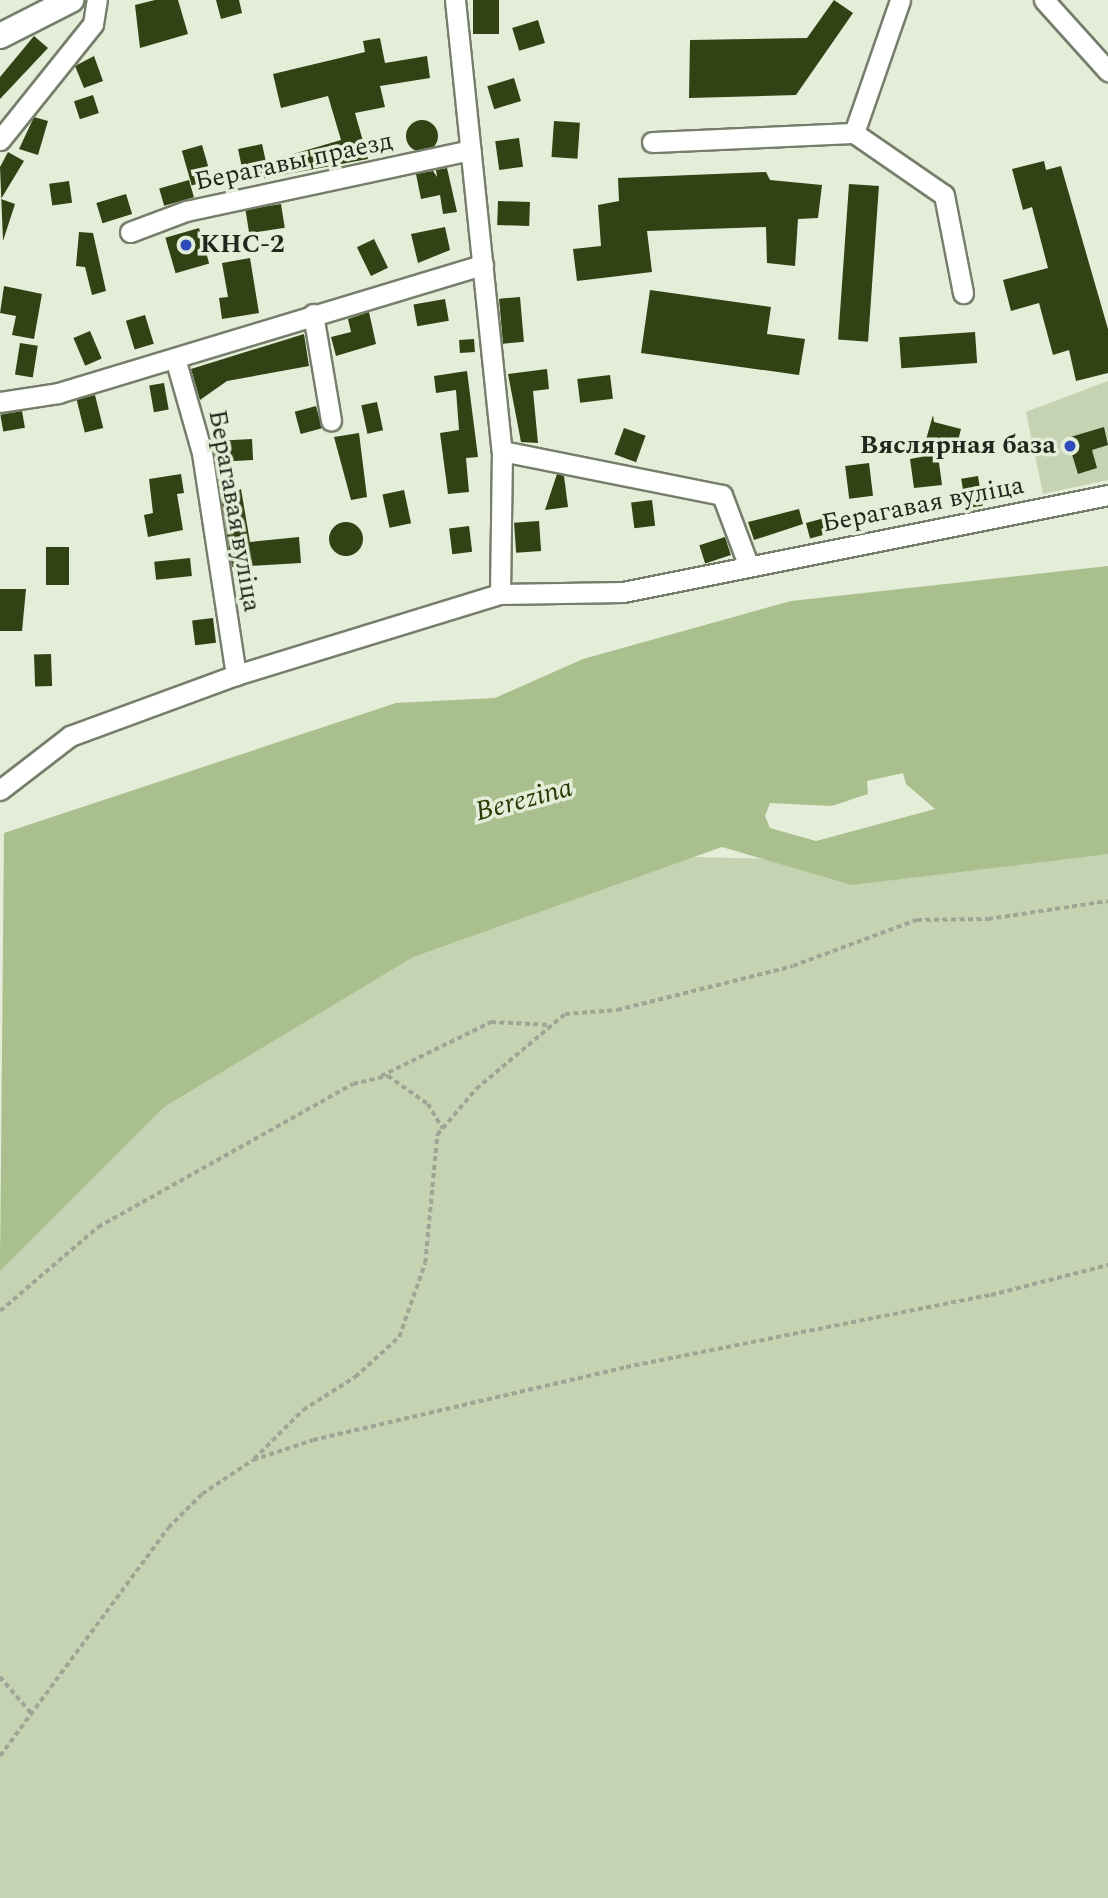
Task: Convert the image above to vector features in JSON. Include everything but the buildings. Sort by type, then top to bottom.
[{"type":"main road","points":[[0,36],[71,0]]},
{"type":"street","points":[[0,141],[93,24],[97,0]]},
{"type":"street","points":[[455,0],[502,451],[500,594]]},
{"type":"street","points":[[854,133],[900,0]]},
{"type":"street","points":[[1044,0],[1108,71]]},
{"type":"street","points":[[652,142],[854,133],[944,195],[963,293]]},
{"type":"street","name":"Берагавы праезд","points":[[130,232],[186,211],[471,150]]},
{"type":"street","points":[[0,402],[58,393],[313,314],[483,265]]},
{"type":"street","points":[[313,314],[331,420]]},
{"type":"street","name":"Берагавая вуліца","points":[[175,358],[202,453],[236,675]]},
{"type":"street","points":[[502,451],[722,495],[748,564]]},
{"type":"street","name":"Берагавая вуліца","points":[[0,790],[70,736],[236,675],[500,594],[623,592],[748,564],[1108,495]]},
{"type":"path","points":[[0,1756],[168,1528],[202,1494],[253,1460],[303,1410],[355,1377],[399,1337],[425,1263],[437,1135],[476,1089],[565,1014],[617,1010],[793,966],[917,920],[988,919],[1108,901]]},
{"type":"path","points":[[0,1311],[97,1227],[288,1116],[375,1079],[491,1022],[552,1025]]},
{"type":"path","points":[[375,1079],[388,1076],[428,1104],[443,1129]]},
{"type":"path","points":[[253,1460],[313,1440],[626,1367],[991,1296],[1108,1265]]},
{"type":"path","points":[[0,1677],[31,1713]]},
{"type":"shaded area","name":"Вяслярная база","points":[[1108,381],[1108,480],[1043,494],[1026,412]]},
{"type":"shaded area","points":[[1108,837],[1108,1898],[0,1898],[0,1241],[162,1094],[414,943],[693,857],[910,862]]},
{"type":"water","name":"Berezina","points":[[1108,566],[1108,854],[852,885],[722,847],[413,957],[164,1107],[0,1271],[4,833],[396,703],[495,698],[583,659],[791,601]],"holes":[[[903,773],[906,784],[935,809],[816,841],[770,828],[765,816],[770,803],[832,806],[868,794],[867,781]]]},
{"type":"place","name":"КНС-2","points":[[186,245]]},
{"type":"place","name":"Вяслярная база","points":[[1070,446]]}]
